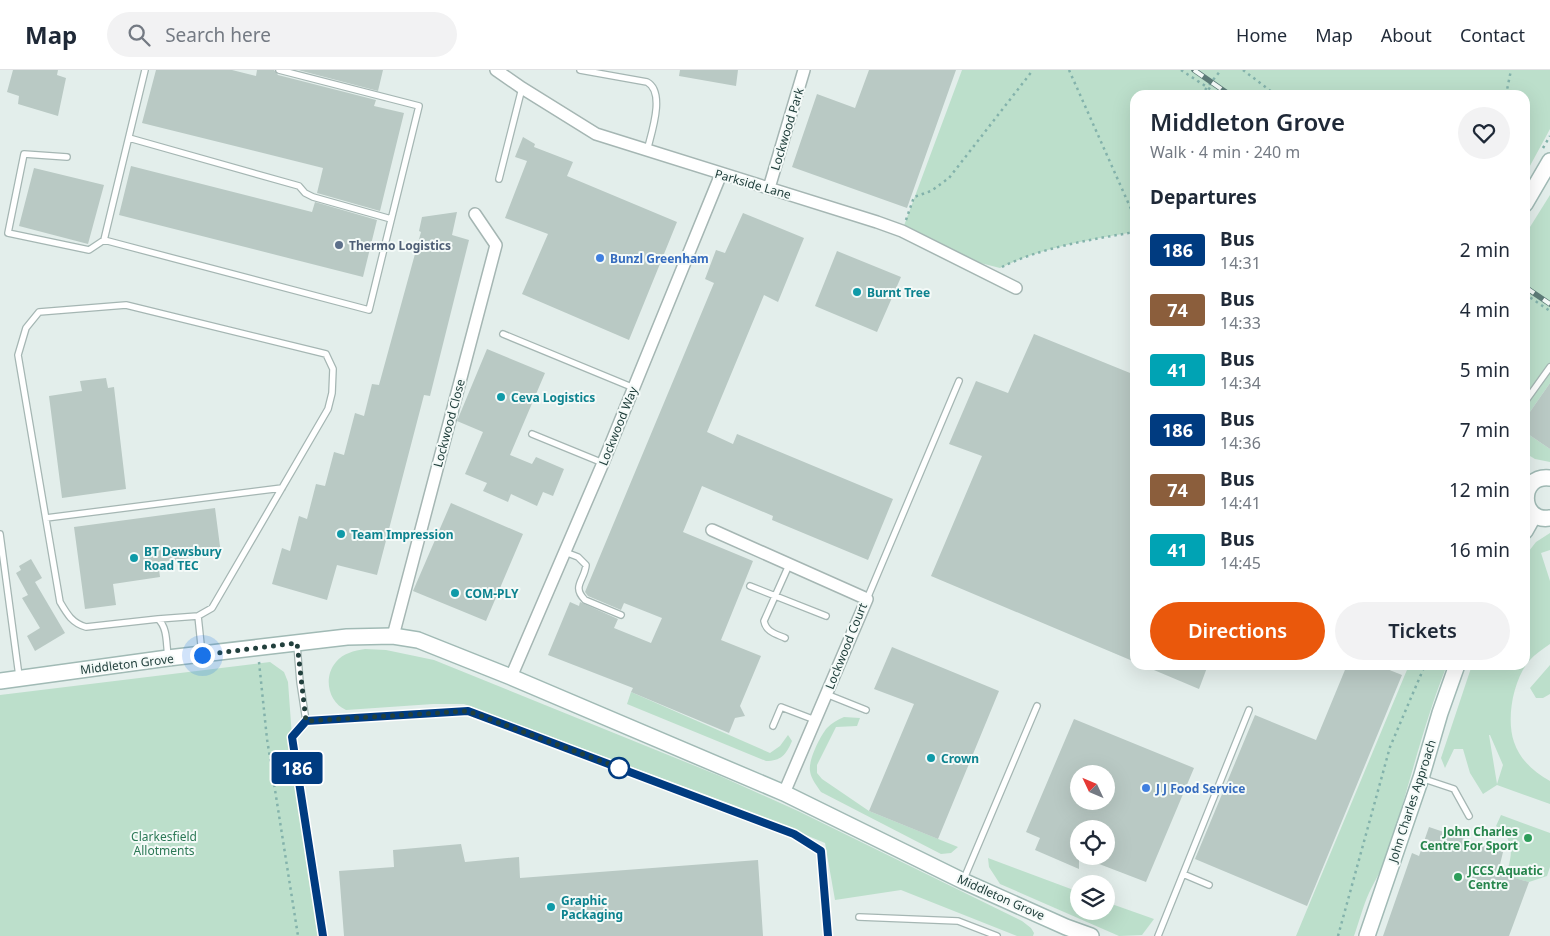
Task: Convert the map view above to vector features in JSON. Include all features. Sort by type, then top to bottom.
[{"type":"street","name":"Parkside Lane","points":[[496,70],[596,134],[902,231],[1016,288]]},
{"type":"street","name":"Lockwood Park","points":[[769,188],[804,70]]},
{"type":"street","points":[[1530,195],[1550,161]]},
{"type":"street","name":"Lockwood Way","points":[[511,677],[603,463],[721,174]]},
{"type":"street","name":"Lockwood Close","points":[[393,636],[496,245],[475,214]]},
{"type":"street","points":[[1530,482],[1550,478]]},
{"type":"street","points":[[1530,510],[1534,515],[1540,518],[1550,518]]},
{"type":"street","points":[[1530,522],[1534,515]]},
{"type":"street","name":"Lockwood Court","points":[[712,530],[867,599],[784,793]]},
{"type":"street","name":"Middleton Grove","points":[[0,681],[168,658],[347,637],[393,636],[425,643],[511,677],[784,793],[1064,931],[1091,936]]},
{"type":"street","name":"John Charles Approach","points":[[1367,936],[1421,778],[1440,713],[1455,670]]},
{"type":"lane","points":[[67,157],[24,154],[8,233],[89,250],[104,240],[145,70]]},
{"type":"lane","points":[[104,240],[369,310],[419,106],[279,70]]},
{"type":"lane","points":[[580,70],[652,84],[656,91],[657,100],[647,151]]},
{"type":"lane","points":[[499,179],[522,88]]},
{"type":"lane","points":[[129,138],[299,186],[305,193],[314,197],[391,220]]},
{"type":"lane","points":[[126,305],[326,354],[333,369],[332,393],[328,409],[212,608],[198,616],[86,627],[75,623],[60,602],[46,518],[18,355],[26,328],[39,312],[126,305]]},
{"type":"lane","points":[[503,334],[634,388]]},
{"type":"lane","points":[[1530,395],[1550,367]]},
{"type":"lane","points":[[867,599],[960,382]]},
{"type":"lane","points":[[532,434],[603,463]]},
{"type":"lane","points":[[46,518],[282,488]]},
{"type":"lane","points":[[0,534],[20,678]]},
{"type":"lane","points":[[565,552],[578,557],[586,564],[578,589],[581,596],[585,600],[621,614]]},
{"type":"lane","points":[[785,638],[769,631],[765,626],[765,617],[789,565]]},
{"type":"lane","points":[[750,586],[826,616]]},
{"type":"lane","points":[[0,594],[8,592]]},
{"type":"lane","points":[[198,616],[202,655]]},
{"type":"lane","points":[[158,619],[162,623],[165,634],[168,658]]},
{"type":"lane","points":[[297,643],[306,721]]},
{"type":"lane","points":[[826,694],[866,710]]},
{"type":"lane","points":[[963,881],[1037,706]]},
{"type":"lane","points":[[773,726],[782,707],[815,720]]},
{"type":"lane","points":[[1158,936],[1249,710]]},
{"type":"lane","points":[[323,936],[292,737],[306,721],[468,711],[794,834],[821,851],[828,936]]},
{"type":"lane","points":[[1421,778],[1454,789],[1469,816]]},
{"type":"lane","points":[[1183,874],[1209,884]]},
{"type":"lane","points":[[859,917],[958,921],[997,936]]},
{"type":"path","points":[[902,231],[914,198],[931,191],[949,178],[1033,70]]},
{"type":"path","points":[[1069,70],[1130,207]]},
{"type":"path","points":[[1181,70],[1211,90]]},
{"type":"path","points":[[1208,88],[1221,70]]},
{"type":"path","points":[[1243,70],[1269,90]]},
{"type":"path","points":[[1507,90],[1511,70]]},
{"type":"path","points":[[1000,268],[1018,259],[1097,238],[1130,233]]},
{"type":"path","points":[[1530,297],[1550,311]]},
{"type":"path","points":[[258,648],[267,739],[298,936]]},
{"type":"path","points":[[1338,936],[1390,747],[1422,670]]},
{"type":"green space","points":[[962,70],[1550,70],[1550,129],[1530,166],[1530,90],[1130,90],[1130,233],[1084,241],[1049,250],[1000,268],[953,256],[902,231]]},
{"type":"green space","points":[[1550,195],[1550,383],[1530,412],[1530,227]]},
{"type":"green space","points":[[1530,435],[1550,449],[1550,462],[1530,456]]},
{"type":"green space","points":[[1550,533],[1550,550],[1541,553],[1550,581],[1550,644],[1530,660],[1530,550],[1536,542]]},
{"type":"green space","points":[[365,649],[386,650],[434,660],[720,776],[798,811],[1022,921],[1031,928],[1034,933],[1033,936],[1017,936],[901,890],[835,900],[825,843],[736,806],[464,704],[433,704],[346,710],[335,701],[329,689],[332,668],[345,654]]},
{"type":"green space","name":"Clarkesfield Allotments","points":[[270,662],[284,672],[288,682],[292,737],[323,936],[0,936],[0,695]]},
{"type":"green space","points":[[1550,665],[1550,694],[1543,698],[1536,698],[1530,688]]},
{"type":"green space","points":[[1407,670],[1445,670],[1430,712],[1387,855],[1367,898],[1354,936],[1296,936]]},
{"type":"green space","points":[[1470,670],[1523,670],[1512,700],[1512,733],[1514,742],[1524,760],[1538,774],[1550,781],[1550,804],[1497,785],[1483,794],[1470,773],[1463,749],[1454,749],[1445,768],[1441,758]],"holes":[[[1489,735],[1503,765],[1497,784]]]},
{"type":"green space","points":[[631,692],[770,753],[780,746],[788,735],[792,741],[788,750],[782,756],[776,760],[766,761],[627,704]]},
{"type":"green space","points":[[844,717],[860,718],[857,726],[836,727],[817,765],[817,773],[822,779],[869,811],[958,847],[951,853],[941,854],[821,792],[811,774],[810,767],[813,755],[818,742],[827,728]]},
{"type":"green space","points":[[1501,815],[1550,833],[1550,867],[1547,876],[1529,882],[1506,876],[1511,849],[1507,837],[1496,826]]},
{"type":"green space","points":[[988,858],[1070,889],[1070,915],[1000,884],[989,867]]},
{"type":"green space","points":[[1115,905],[1154,919],[1142,935],[1119,936],[1082,920],[1115,920]]},
{"type":"building","points":[[13,70],[58,70],[57,75],[66,78],[58,116],[18,104],[19,96],[7,92]]},
{"type":"building","points":[[156,70],[232,70],[256,76],[257,70],[274,70],[278,75],[376,100],[374,106],[404,113],[380,211],[317,193],[323,168],[142,123]]},
{"type":"building","points":[[298,70],[383,70],[378,91]]},
{"type":"building","points":[[680,70],[738,70],[736,86],[679,76]]},
{"type":"building","points":[[869,70],[956,70],[907,208],[792,167],[817,94],[855,108]]},
{"type":"building","name":"Bunzl Greenham","points":[[523,137],[535,144],[534,147],[573,162],[567,176],[677,222],[629,340],[522,294],[548,234],[505,218],[527,161],[515,157]]},
{"type":"building","points":[[131,166],[312,212],[315,202],[377,220],[363,277],[119,215]]},
{"type":"building","points":[[34,168],[104,185],[88,244],[19,226]]},
{"type":"building","points":[[457,212],[452,235],[469,240],[430,396],[424,395],[377,575],[337,565],[327,600],[272,584],[282,548],[290,551],[299,516],[307,519],[316,484],[325,486],[334,452],[344,455],[355,413],[364,416],[372,384],[379,385],[421,232],[419,231],[422,217]]},
{"type":"building","points":[[743,213],[804,238],[778,302],[764,295],[707,432],[733,444],[737,434],[893,499],[868,560],[772,520],[773,516],[702,486],[683,532],[753,561],[721,640],[761,656],[740,706],[745,716],[735,718],[729,733],[631,692],[633,688],[548,655],[570,602],[579,606],[580,602],[618,619],[614,628],[651,643],[662,618],[624,603],[621,610],[588,596],[585,592],[714,283],[705,279],[716,250],[725,253]]},
{"type":"building","name":"Burnt Tree","points":[[837,251],[901,277],[877,332],[815,306]]},
{"type":"building","points":[[1034,334],[1130,373],[1130,660],[931,576],[982,456],[949,444],[976,381],[1008,393]]},
{"type":"building","points":[[487,349],[545,373],[510,455],[532,464],[536,457],[564,469],[553,496],[543,492],[537,506],[511,494],[508,502],[483,491],[487,483],[465,474],[483,432],[457,421]]},
{"type":"building","points":[[106,378],[108,388],[114,387],[126,489],[62,498],[49,396],[82,391],[80,381]]},
{"type":"building","points":[[1550,383],[1550,449],[1530,435],[1530,412]]},
{"type":"building","points":[[451,503],[523,534],[486,621],[413,591]]},
{"type":"building","name":"BT Dewsbury Road TEC","points":[[215,508],[221,554],[158,562],[160,577],[113,584],[116,605],[85,609],[74,527]]},
{"type":"building","points":[[31,559],[42,578],[35,582],[65,633],[35,651],[27,636],[40,628],[22,598],[28,595],[16,573],[21,570],[19,566]]},
{"type":"building","name":"Crown","points":[[892,647],[999,691],[938,839],[869,811],[914,704],[874,689]]},
{"type":"building","points":[[1154,670],[1206,670],[1199,689]]},
{"type":"building","points":[[1345,670],[1390,670],[1402,675],[1307,906],[1195,859],[1255,715],[1316,740]]},
{"type":"building","name":"J J Food Service","points":[[1074,719],[1194,768],[1146,882],[1102,865],[1115,865],[1115,820],[1070,820],[1070,865],[1079,865],[1079,869],[1035,850],[1040,838],[1026,832]]},
{"type":"building","name":"JCCS Aquatic Centre","points":[[1429,827],[1503,852],[1498,873],[1529,882],[1509,936],[1383,936],[1412,853],[1419,856]]},
{"type":"building","name":"Graphic Packaging","points":[[461,844],[465,862],[519,857],[520,878],[758,860],[763,936],[344,936],[339,871],[394,867],[393,850]]},
{"type":"railway","points":[[1194,70],[1223,90]]},
{"type":"railway","points":[[1530,290],[1550,304]]},
{"type":"bus line","name":"186","points":[[323,936],[292,737],[306,721],[468,711],[794,834],[821,851],[828,936]]},
{"type":"place","name":"Thermo Logistics","points":[[339,245]]},
{"type":"place","name":"Bunzl Greenham","points":[[600,258]]},
{"type":"place","name":"Burnt Tree","points":[[857,292]]},
{"type":"place","name":"Ceva Logistics","points":[[501,397]]},
{"type":"place","name":"Team Impression","points":[[341,534]]},
{"type":"place","name":"BT Dewsbury Road TEC","points":[[134,558]]},
{"type":"place","name":"COM-PLY","points":[[455,593]]},
{"type":"place","name":"Crown","points":[[931,758]]},
{"type":"place","name":"J J Food Service","points":[[1146,788]]},
{"type":"place","name":"John Charles Centre For Sport","points":[[1528,838]]},
{"type":"place","name":"JCCS Aquatic Centre","points":[[1458,877]]},
{"type":"place","name":"Graphic Packaging","points":[[551,907]]},
{"type":"route","points":[[202,655],[297,643],[306,721],[468,711],[625,770],[619,768]]}]
